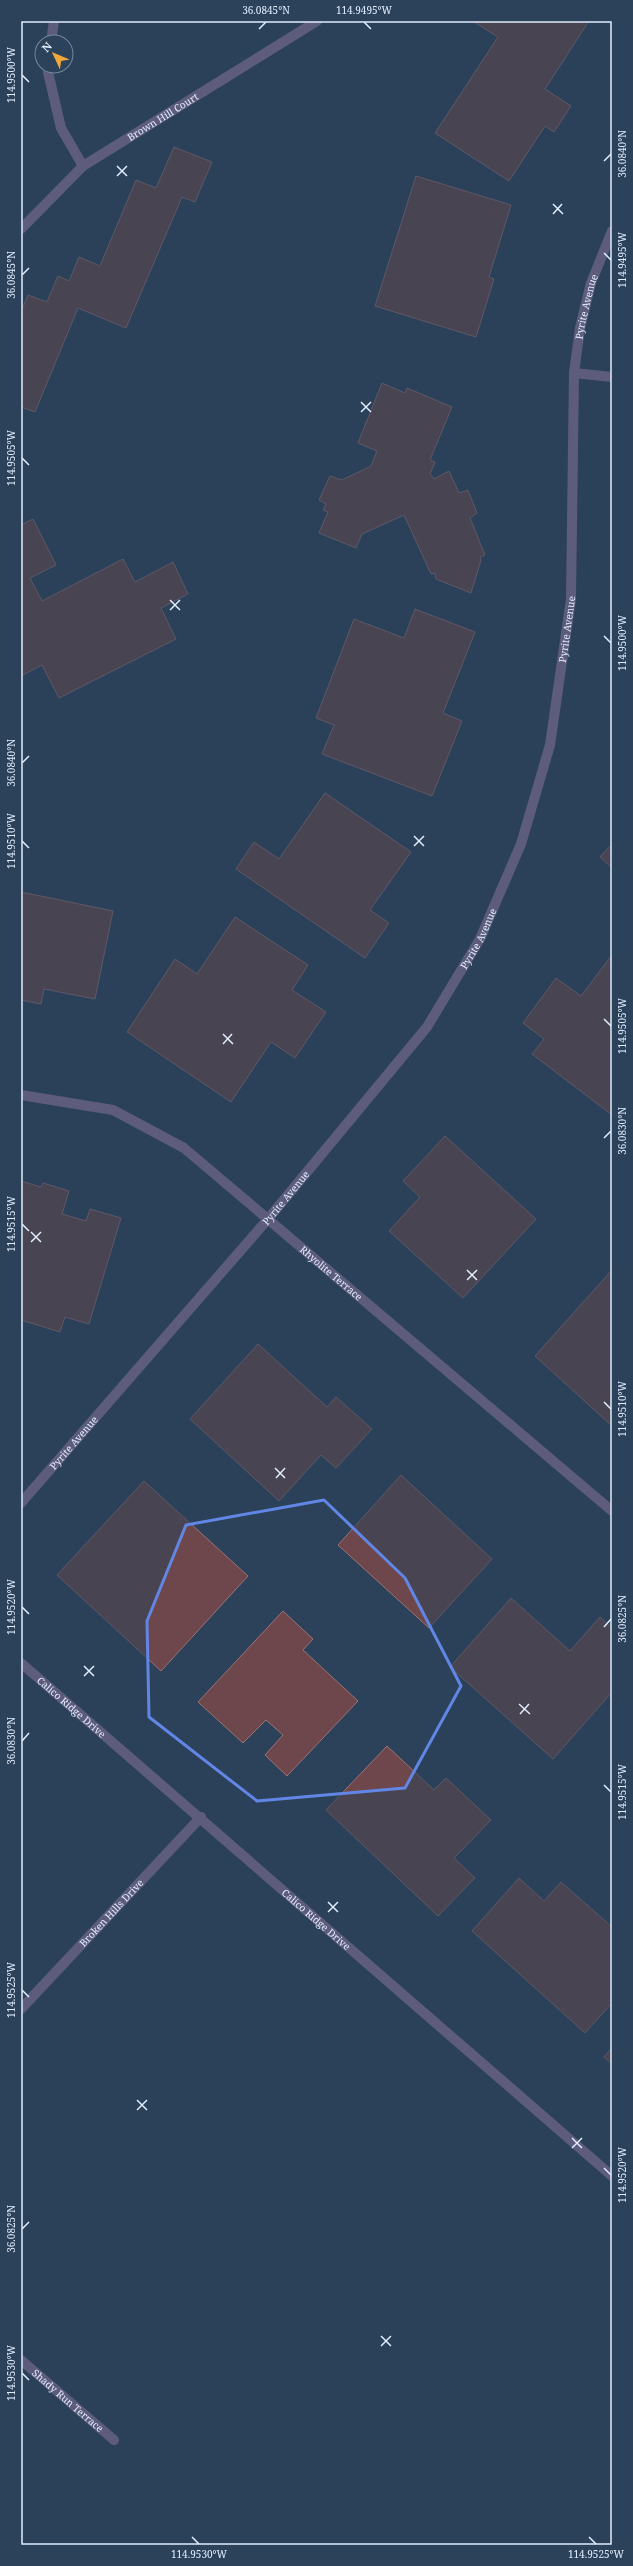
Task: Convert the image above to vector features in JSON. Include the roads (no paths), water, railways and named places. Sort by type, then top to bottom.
[{"type":"street","points":[[52,34],[54,21]]},
{"type":"street","name":"Brown Hill Court","points":[[21,228],[83,166],[317,21]]},
{"type":"street","points":[[48,74],[61,128],[83,166]]},
{"type":"street","name":"Pyrite Avenue","points":[[21,1503],[268,1219],[427,1027],[480,938],[521,844],[550,745],[571,599],[574,373],[580,328],[591,283],[612,231]]},
{"type":"street","points":[[574,373],[612,377]]},
{"type":"street","name":"Rhyolite Terrace","points":[[21,1095],[113,1110],[184,1148],[612,1511]]},
{"type":"street","name":"Calico Ridge Drive","points":[[21,1663],[201,1817],[612,2176]]},
{"type":"street","name":"Broken Hills Drive","points":[[21,2009],[201,1817]]},
{"type":"street","name":"Shady Run Terrace","points":[[21,2360],[114,2440]]}]
